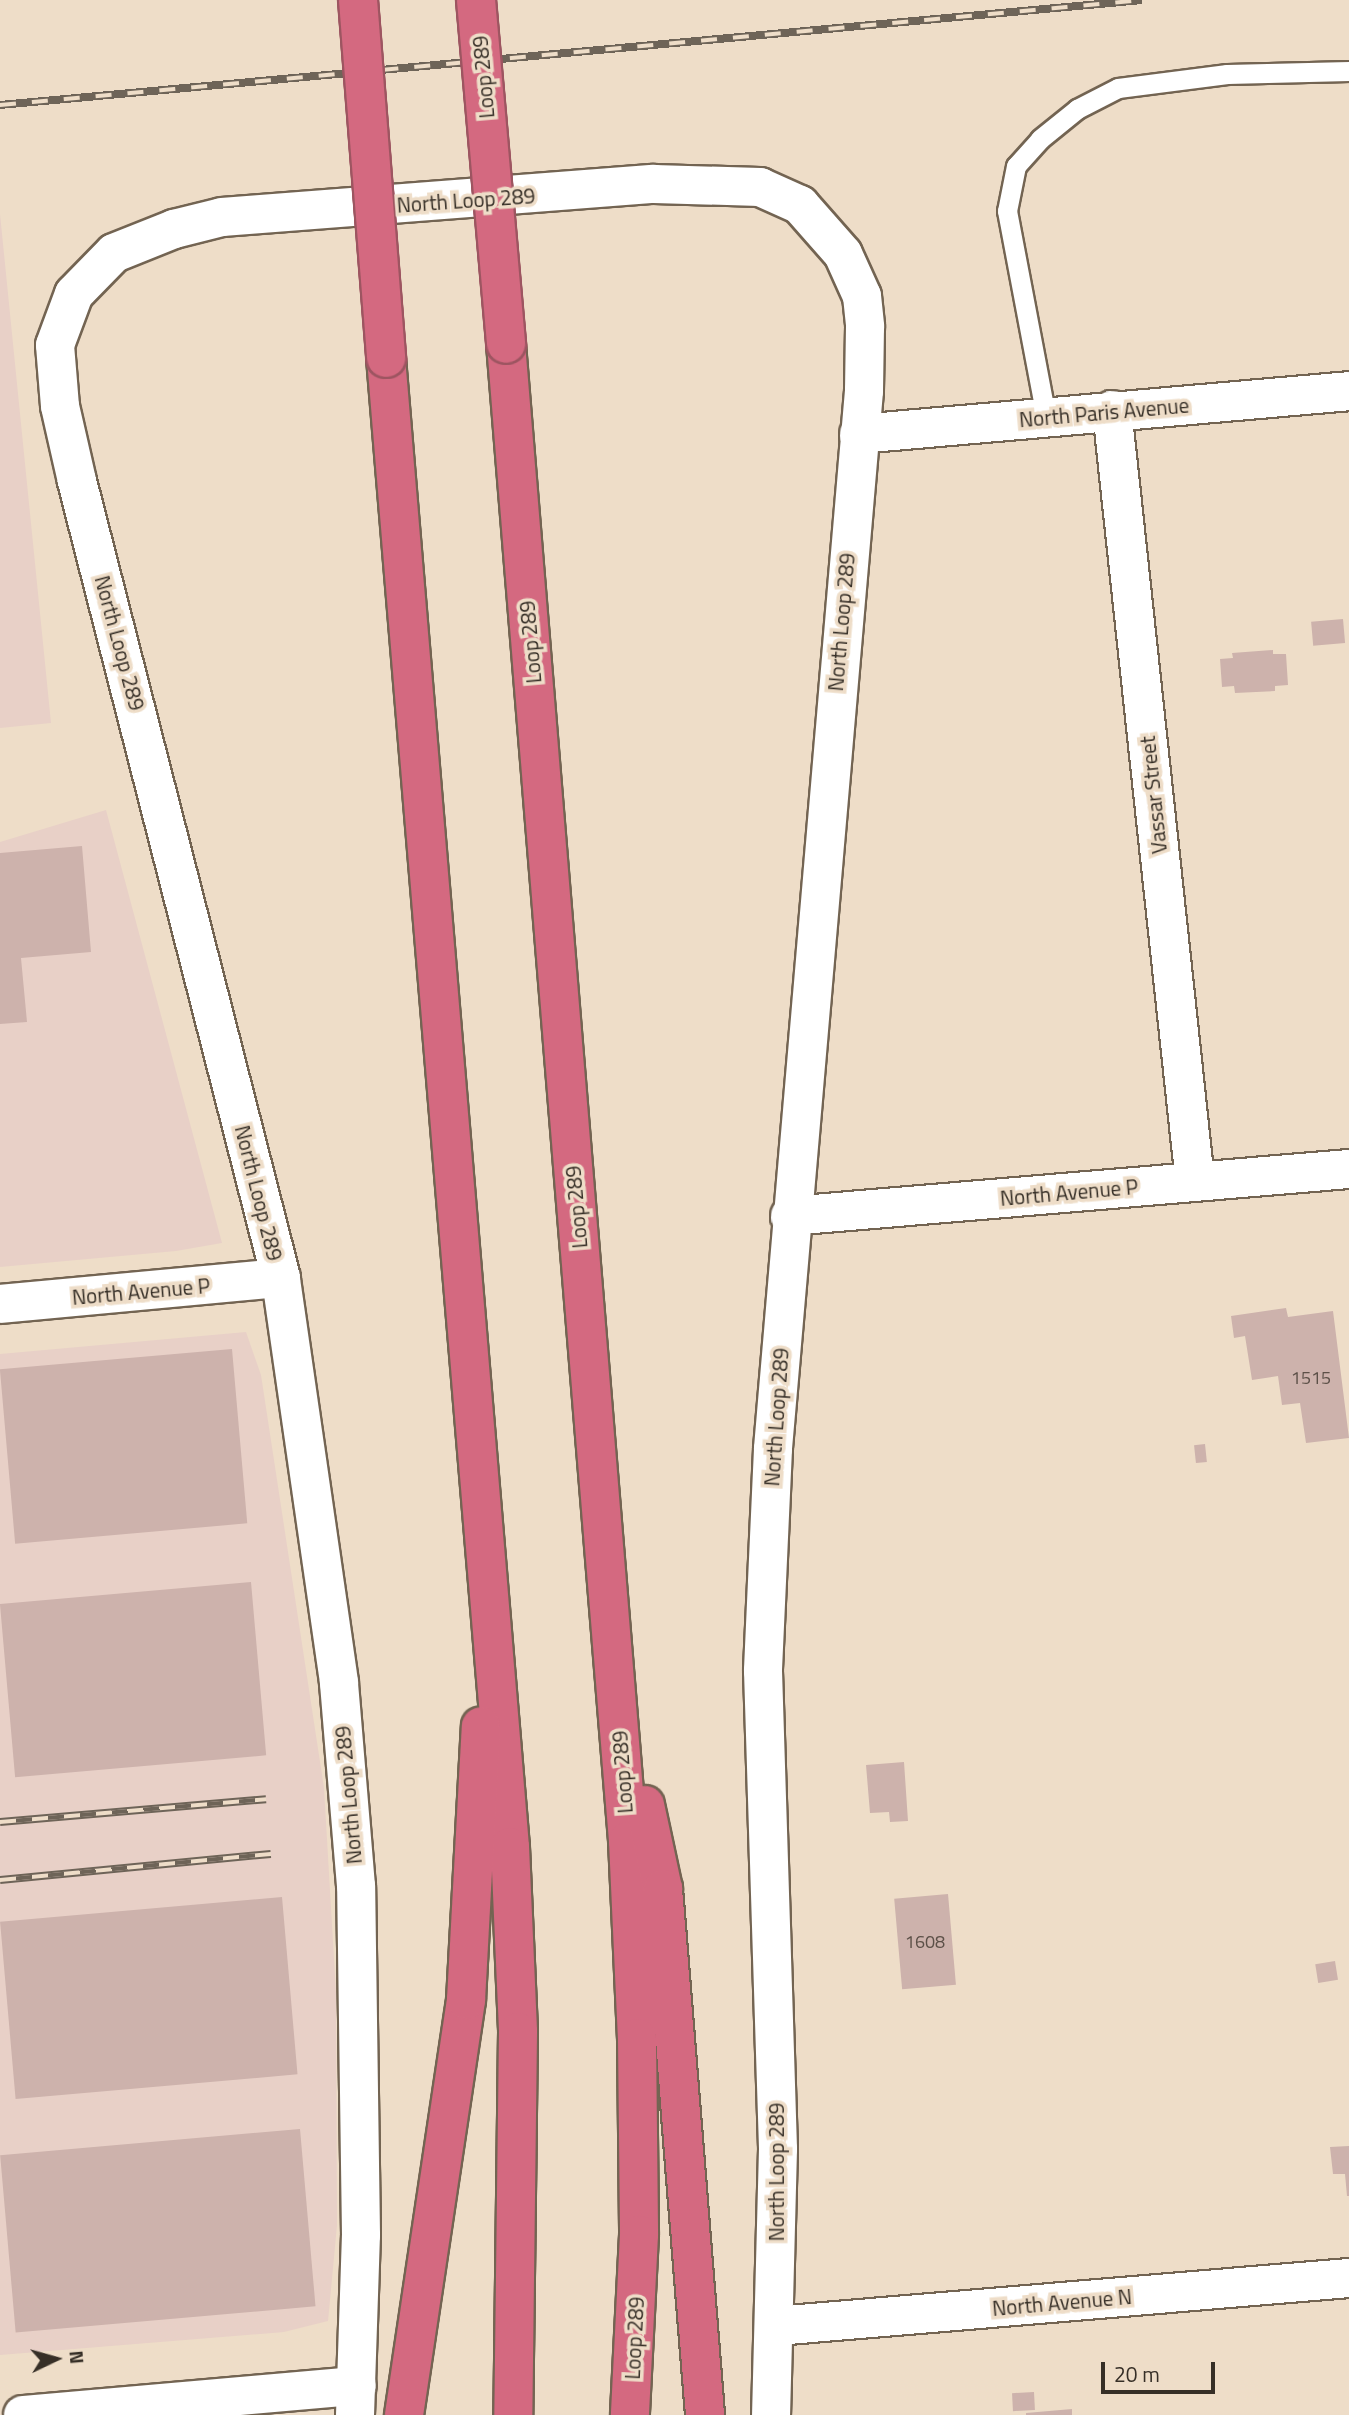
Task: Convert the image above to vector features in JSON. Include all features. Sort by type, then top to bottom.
[{"type":"highway","points":[[358,0],[491,1609],[518,2032],[513,2415]]},
{"type":"highway","name":"Loop 289","points":[[476,0],[613,1654],[638,2038],[639,2235],[630,2415]]},
{"type":"highway","points":[[404,2415],[466,2000],[491,1609]]},
{"type":"highway","points":[[613,1654],[663,1889],[705,2415]]},
{"type":"main road","name":"North Loop 289","points":[[356,2400],[361,2000],[356,1886],[339,1682],[281,1278],[60,406],[55,345],[74,294],[114,253],[174,229],[222,217],[654,184],[760,187],[800,205],[844,254],[862,296],[864,391],[790,1216],[773,1449],[763,1671],[778,2149],[776,2326],[771,2415]]},
{"type":"main road","name":"North Paris Avenue","points":[[859,434],[1349,391]]},
{"type":"main road","name":"Vassar Street","points":[[1112,410],[1195,1181]]},
{"type":"main road","name":"North Avenue P","points":[[790,1216],[1349,1169]]},
{"type":"main road","name":"North Avenue P","points":[[0,1304],[281,1278]]},
{"type":"main road","name":"North Avenue N","points":[[776,2326],[1349,2278]]},
{"type":"main road","points":[[23,2415],[356,2400]]},
{"type":"lane","points":[[1046,416],[1007,211],[1016,166],[1031,148],[1077,109],[1118,88],[1227,74],[1349,71]]},
{"type":"shaded area","points":[[0,214],[51,723],[0,728]]},
{"type":"shaded area","points":[[106,810],[222,1243],[176,1251],[0,1267],[0,842]]},
{"type":"shaded area","points":[[246,1332],[261,1375],[324,1788],[336,1993],[337,2225],[328,2321],[284,2332],[0,2355],[0,1354]]},
{"type":"building","points":[[1343,619],[1345,643],[1313,646],[1311,622]]},
{"type":"building","points":[[1273,650],[1273,654],[1286,654],[1288,685],[1275,686],[1275,691],[1235,693],[1234,686],[1222,687],[1220,659],[1233,658],[1232,653]]},
{"type":"building","points":[[82,846],[91,952],[21,958],[27,1022],[0,1024],[0,853]]},
{"type":"building","points":[[1286,1308],[1288,1317],[1333,1311],[1349,1438],[1306,1443],[1300,1403],[1282,1405],[1278,1376],[1252,1380],[1245,1336],[1234,1338],[1231,1316]]},
{"type":"building","points":[[232,1349],[247,1523],[15,1544],[0,1369]]},
{"type":"building","points":[[1205,1444],[1207,1462],[1196,1463],[1194,1445]]},
{"type":"building","points":[[251,1582],[266,1755],[15,1777],[0,1604]]},
{"type":"building","points":[[904,1762],[908,1821],[890,1822],[889,1812],[870,1813],[866,1765]]},
{"type":"building","points":[[948,1894],[956,1985],[902,1989],[894,1899]]},
{"type":"building","points":[[282,1897],[298,2074],[16,2099],[0,1922]]},
{"type":"building","points":[[1335,1961],[1338,1980],[1318,1983],[1315,1964]]},
{"type":"building","points":[[300,2129],[316,2306],[16,2333],[0,2155]]},
{"type":"building","points":[[1349,2146],[1347,2196],[1345,2174],[1333,2174],[1330,2147]]},
{"type":"building","points":[[1034,2392],[1035,2410],[1013,2411],[1012,2393]]},
{"type":"building","points":[[1072,2409],[1072,2415],[1026,2415],[1026,2413]]},
{"type":"railway","points":[[0,105],[1142,0]]},
{"type":"railway","points":[[0,1822],[266,1799]]},
{"type":"railway","points":[[0,1880],[271,1854]]}]
